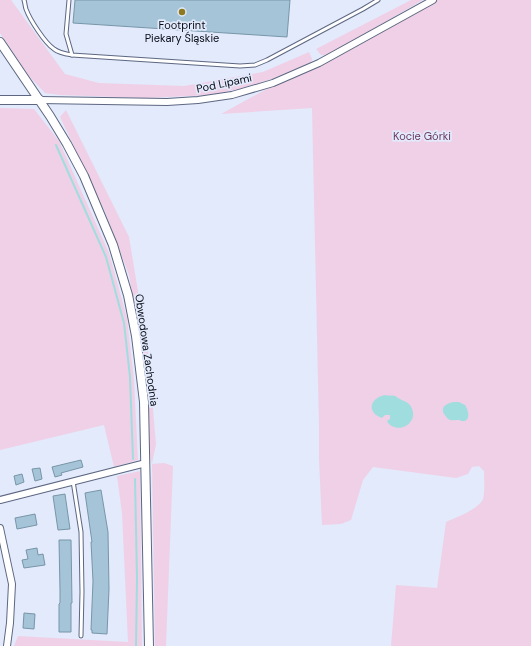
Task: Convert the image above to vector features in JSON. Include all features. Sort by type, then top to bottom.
[{"type":"main road","name":"Obwodowa Zachodnia","points":[[0,42],[40,100],[67,144],[84,176],[114,245],[128,295],[136,336],[144,402],[149,646]]},
{"type":"main road","name":"Pod Lipami","points":[[0,100],[40,100]]},
{"type":"street","name":"Pod Lipami","points":[[40,100],[167,102],[198,100],[232,95],[273,83],[319,63],[432,0]]},
{"type":"street","points":[[0,500],[146,463]]},
{"type":"street","points":[[0,528],[12,584],[7,646]]},
{"type":"lane","points":[[24,0],[30,16],[47,42],[54,49],[62,52],[72,55],[240,66],[255,65],[279,54],[378,0]]},
{"type":"lane","points":[[69,0],[66,34],[72,55]]},
{"type":"lane","points":[[73,481],[81,532],[81,636]]},
{"type":"green space","points":[[0,0],[11,0],[65,74],[99,83],[184,86],[263,72],[309,52],[312,59],[311,63],[275,78],[239,89],[211,95],[145,98],[60,95],[45,93],[28,75],[0,33]]},
{"type":"green space","name":"Kocie Górki","points":[[411,0],[423,0],[335,51],[429,0],[531,0],[531,646],[391,646],[396,585],[437,588],[446,522],[466,513],[481,503],[484,493],[484,471],[479,466],[472,467],[468,474],[456,478],[373,467],[363,480],[351,520],[341,524],[322,525],[319,459],[312,108],[221,114],[327,56],[321,55],[316,49]]},
{"type":"green space","points":[[0,108],[34,109],[59,141],[109,253],[127,318],[134,380],[138,460],[114,467],[104,425],[0,450]]},
{"type":"green space","points":[[66,110],[129,237],[148,352],[156,444],[152,464],[164,463],[173,466],[166,646],[155,646],[152,465],[149,447],[146,375],[129,275],[105,212],[60,117]]},
{"type":"green space","points":[[140,471],[142,646],[14,646],[18,636],[128,642],[122,513],[117,476]]},
{"type":"shaded area","points":[[385,395],[395,396],[407,402],[413,414],[409,424],[399,428],[392,426],[387,421],[390,419],[390,415],[385,415],[382,418],[374,412],[372,409],[373,402]]},
{"type":"shaded area","points":[[459,402],[465,405],[468,419],[461,421],[448,419],[444,414],[443,409],[447,404]]},
{"type":"building","name":"Footprint Piekary Śląskie","points":[[75,0],[290,0],[287,37],[73,23]]},
{"type":"building","points":[[81,460],[83,467],[61,473],[62,475],[55,477],[52,467]]},
{"type":"building","points":[[40,468],[42,479],[35,481],[32,469]]},
{"type":"building","points":[[22,474],[24,482],[16,485],[14,476]]},
{"type":"building","points":[[101,490],[108,532],[109,589],[107,634],[92,633],[91,630],[93,581],[92,542],[85,493]]},
{"type":"building","points":[[65,494],[70,529],[58,530],[53,496]]},
{"type":"building","points":[[35,514],[37,525],[17,529],[15,518]]},
{"type":"building","points":[[59,540],[71,540],[71,632],[59,632]]},
{"type":"building","points":[[37,548],[38,555],[43,554],[45,565],[24,568],[22,560],[28,559],[26,550]]},
{"type":"building","points":[[24,613],[35,614],[34,629],[23,628]]},
{"type":"waterway","points":[[56,145],[106,257],[124,323],[130,377],[133,459]]},
{"type":"waterway","points":[[135,479],[137,578],[136,646]]},
{"type":"place","name":"Footprint Piekary Śląskie","points":[[182,12]]}]
